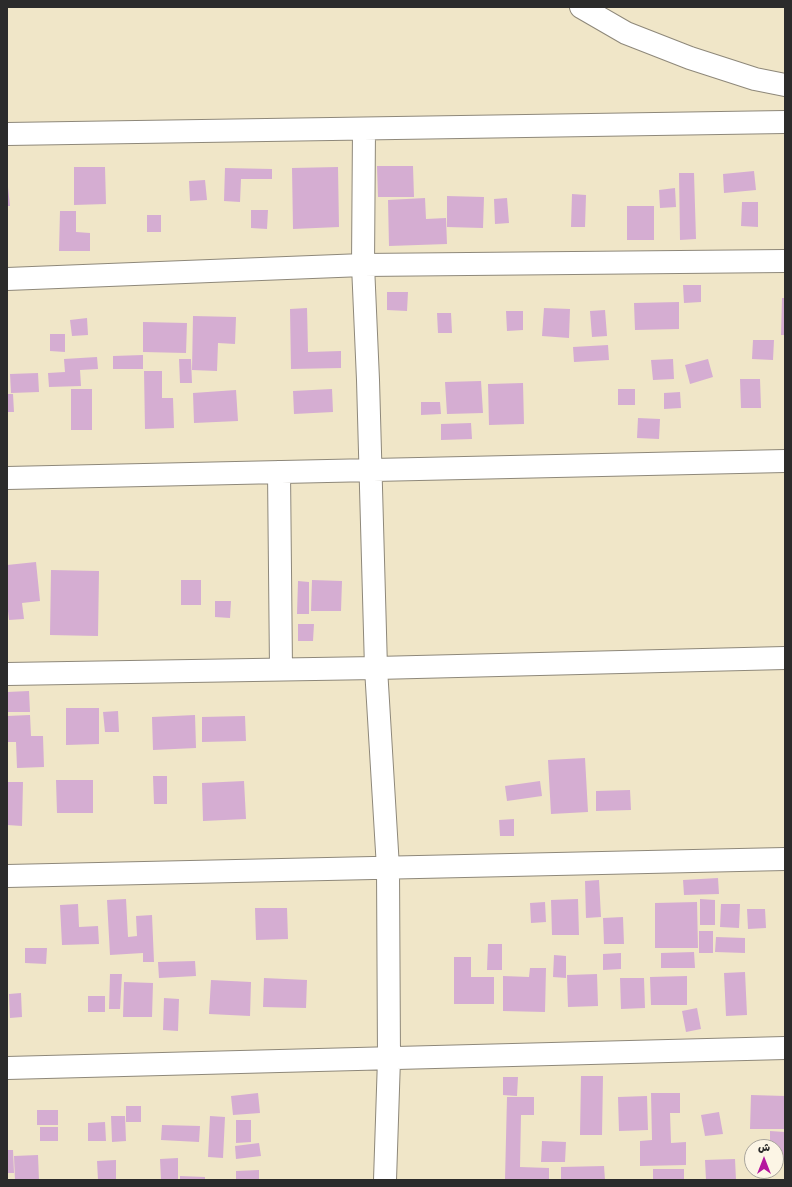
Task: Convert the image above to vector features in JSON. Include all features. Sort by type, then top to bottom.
[{"type":"street","points":[[581,7],[626,33],[675,52],[755,79],[785,85]]},
{"type":"street","points":[[7,134],[785,122]]},
{"type":"street","points":[[364,129],[363,265],[376,668],[388,868],[389,1059],[385,1180]]},
{"type":"street","points":[[7,279],[363,265],[785,260]]},
{"type":"street","points":[[7,478],[785,461]]},
{"type":"street","points":[[279,472],[281,669]]},
{"type":"street","points":[[7,674],[376,668],[785,658]]},
{"type":"street","points":[[7,876],[785,859]]},
{"type":"street","points":[[7,1068],[785,1048]]},
{"type":"building","points":[[377,166],[413,166],[414,197],[378,197]]},
{"type":"building","points":[[74,167],[105,167],[106,204],[74,205]]},
{"type":"building","points":[[338,167],[339,227],[293,229],[292,168]]},
{"type":"building","points":[[225,168],[272,169],[272,179],[241,179],[240,202],[224,201]]},
{"type":"building","points":[[754,171],[756,190],[724,193],[723,174]]},
{"type":"building","points":[[679,173],[694,173],[696,239],[680,240]]},
{"type":"building","points":[[205,180],[207,200],[190,201],[189,181]]},
{"type":"building","points":[[8,187],[10,206],[7,206]]},
{"type":"building","points":[[675,188],[676,207],[660,208],[659,190]]},
{"type":"building","points":[[572,194],[586,195],[585,227],[571,227]]},
{"type":"building","points":[[447,196],[484,197],[483,228],[447,227]]},
{"type":"building","points":[[425,198],[426,219],[446,218],[447,244],[389,246],[388,200]]},
{"type":"building","points":[[507,198],[509,223],[495,224],[494,199]]},
{"type":"building","points":[[742,202],[758,202],[758,227],[741,226]]},
{"type":"building","points":[[627,206],[654,206],[654,240],[627,240]]},
{"type":"building","points":[[251,210],[268,210],[267,229],[251,228]]},
{"type":"building","points":[[60,211],[76,211],[76,232],[90,233],[90,251],[59,251]]},
{"type":"building","points":[[147,215],[161,215],[161,232],[147,232]]},
{"type":"building","points":[[683,285],[701,285],[701,302],[684,303]]},
{"type":"building","points":[[387,292],[408,292],[407,311],[387,310]]},
{"type":"building","points":[[782,298],[785,298],[785,335],[781,335]]},
{"type":"building","points":[[679,302],[679,329],[635,330],[634,303]]},
{"type":"building","points":[[307,308],[308,352],[341,351],[341,368],[291,369],[290,309]]},
{"type":"building","points":[[544,308],[570,309],[569,338],[542,336]]},
{"type":"building","points":[[605,310],[607,336],[592,337],[590,311]]},
{"type":"building","points":[[506,311],[523,311],[523,330],[507,331]]},
{"type":"building","points":[[437,313],[451,313],[452,333],[438,333]]},
{"type":"building","points":[[193,316],[236,317],[235,344],[218,343],[217,371],[192,370]]},
{"type":"building","points":[[87,318],[88,335],[72,336],[70,320]]},
{"type":"building","points":[[143,322],[187,323],[186,353],[143,352]]},
{"type":"building","points":[[50,334],[65,334],[65,352],[50,351]]},
{"type":"building","points":[[753,340],[774,340],[773,360],[752,359]]},
{"type":"building","points":[[608,345],[609,360],[574,362],[573,347]]},
{"type":"building","points":[[143,355],[143,369],[113,369],[113,356]]},
{"type":"building","points":[[97,357],[98,369],[80,370],[81,386],[49,387],[48,373],[65,372],[64,359]]},
{"type":"building","points":[[179,359],[191,359],[192,383],[180,383]]},
{"type":"building","points":[[673,359],[674,379],[653,380],[651,360]]},
{"type":"building","points":[[708,359],[713,377],[690,384],[685,365]]},
{"type":"building","points":[[144,371],[162,371],[162,398],[173,398],[174,428],[145,429]]},
{"type":"building","points":[[38,373],[39,392],[11,393],[10,374]]},
{"type":"building","points":[[740,379],[760,379],[761,408],[741,408]]},
{"type":"building","points":[[481,381],[483,413],[447,414],[445,382]]},
{"type":"building","points":[[523,383],[524,424],[489,425],[488,384]]},
{"type":"building","points":[[71,389],[92,389],[92,430],[71,430]]},
{"type":"building","points":[[332,389],[333,412],[294,414],[293,391]]},
{"type":"building","points":[[618,389],[635,389],[635,405],[618,405]]},
{"type":"building","points":[[236,390],[238,421],[194,423],[193,393]]},
{"type":"building","points":[[680,392],[681,408],[664,409],[664,393]]},
{"type":"building","points":[[7,394],[13,394],[14,412],[7,412]]},
{"type":"building","points":[[421,402],[440,402],[441,414],[421,415]]},
{"type":"building","points":[[638,418],[660,419],[659,439],[637,438]]},
{"type":"building","points":[[471,423],[472,439],[441,440],[441,424]]},
{"type":"building","points":[[36,562],[40,601],[22,603],[24,619],[9,620],[7,602],[7,565]]},
{"type":"building","points":[[51,570],[99,571],[98,636],[50,635]]},
{"type":"building","points":[[181,580],[201,580],[201,605],[181,605]]},
{"type":"building","points":[[312,580],[342,581],[341,611],[311,611]]},
{"type":"building","points":[[298,581],[309,582],[309,614],[297,614]]},
{"type":"building","points":[[215,601],[231,601],[230,618],[215,617]]},
{"type":"building","points":[[298,624],[314,624],[313,641],[298,641]]},
{"type":"building","points":[[29,691],[30,712],[7,712],[7,692]]},
{"type":"building","points":[[66,708],[99,708],[99,744],[66,745]]},
{"type":"building","points":[[118,711],[119,732],[105,732],[103,712]]},
{"type":"building","points":[[30,715],[31,736],[43,736],[44,767],[17,768],[16,742],[7,742],[7,716]]},
{"type":"building","points":[[195,715],[196,748],[153,750],[152,717]]},
{"type":"building","points":[[245,716],[246,741],[202,742],[202,717]]},
{"type":"building","points":[[585,758],[588,812],[551,814],[548,760]]},
{"type":"building","points":[[153,776],[167,776],[167,804],[154,804]]},
{"type":"building","points":[[56,780],[93,780],[93,813],[57,813]]},
{"type":"building","points":[[244,781],[246,819],[203,821],[202,783]]},
{"type":"building","points":[[540,781],[542,796],[507,801],[505,786]]},
{"type":"building","points":[[8,782],[23,782],[22,826],[7,825]]},
{"type":"building","points":[[630,790],[631,810],[596,811],[596,791]]},
{"type":"building","points":[[514,819],[514,836],[500,836],[499,820]]},
{"type":"building","points":[[718,878],[719,894],[684,895],[683,880]]},
{"type":"building","points":[[599,880],[601,917],[586,918],[585,881]]},
{"type":"building","points":[[126,899],[128,937],[137,936],[136,916],[152,915],[154,962],[143,962],[143,953],[110,955],[107,900]]},
{"type":"building","points":[[578,899],[579,935],[552,935],[551,900]]},
{"type":"building","points":[[700,899],[715,900],[715,925],[700,925]]},
{"type":"building","points":[[545,902],[546,922],[531,923],[530,903]]},
{"type":"building","points":[[697,902],[698,948],[655,948],[655,903]]},
{"type":"building","points":[[78,904],[79,927],[98,926],[99,944],[62,945],[60,905]]},
{"type":"building","points":[[721,904],[740,904],[739,928],[720,927]]},
{"type":"building","points":[[255,908],[287,908],[288,939],[256,940]]},
{"type":"building","points":[[747,909],[765,909],[766,928],[748,929]]},
{"type":"building","points":[[623,917],[624,944],[604,944],[603,918]]},
{"type":"building","points":[[699,931],[713,931],[713,953],[699,953]]},
{"type":"building","points":[[716,937],[745,938],[745,953],[715,952]]},
{"type":"building","points":[[488,944],[502,944],[502,970],[487,970]]},
{"type":"building","points":[[25,948],[47,948],[46,964],[25,963]]},
{"type":"building","points":[[694,952],[695,968],[661,968],[661,953]]},
{"type":"building","points":[[621,953],[621,969],[603,970],[603,954]]},
{"type":"building","points":[[554,955],[566,956],[566,978],[553,977]]},
{"type":"building","points":[[454,957],[471,957],[471,977],[494,977],[494,1004],[454,1004]]},
{"type":"building","points":[[195,961],[196,976],[159,978],[158,962]]},
{"type":"building","points":[[530,968],[546,968],[545,1012],[503,1011],[503,976],[529,977]]},
{"type":"building","points":[[745,972],[747,1015],[726,1016],[724,973]]},
{"type":"building","points":[[110,974],[122,974],[120,1009],[109,1009]]},
{"type":"building","points":[[597,974],[598,1006],[568,1007],[567,975]]},
{"type":"building","points":[[687,976],[687,1005],[651,1005],[650,977]]},
{"type":"building","points":[[264,978],[307,980],[306,1008],[263,1007]]},
{"type":"building","points":[[620,978],[644,978],[645,1008],[621,1009]]},
{"type":"building","points":[[211,980],[251,982],[250,1016],[209,1014]]},
{"type":"building","points":[[124,982],[153,983],[152,1017],[123,1017]]},
{"type":"building","points":[[21,993],[22,1017],[10,1018],[9,994]]},
{"type":"building","points":[[88,996],[105,996],[105,1012],[88,1012]]},
{"type":"building","points":[[164,998],[179,999],[178,1031],[163,1030]]},
{"type":"building","points":[[697,1008],[701,1029],[686,1032],[682,1011]]},
{"type":"building","points":[[581,1076],[603,1076],[602,1135],[580,1135]]},
{"type":"building","points":[[503,1077],[518,1077],[517,1096],[503,1095]]},
{"type":"building","points":[[258,1093],[260,1113],[233,1115],[231,1096]]},
{"type":"building","points":[[651,1093],[680,1093],[680,1113],[670,1113],[671,1143],[686,1142],[686,1165],[640,1166],[640,1141],[652,1140]]},
{"type":"building","points":[[751,1095],[785,1096],[785,1129],[750,1129]]},
{"type":"building","points":[[647,1096],[648,1130],[619,1131],[618,1097]]},
{"type":"building","points":[[507,1097],[534,1097],[534,1115],[521,1115],[520,1167],[549,1168],[549,1180],[505,1180]]},
{"type":"building","points":[[126,1106],[141,1106],[141,1122],[126,1122]]},
{"type":"building","points":[[37,1110],[58,1110],[58,1125],[37,1125]]},
{"type":"building","points":[[719,1112],[723,1134],[705,1136],[701,1115]]},
{"type":"building","points":[[111,1116],[125,1116],[126,1141],[112,1142]]},
{"type":"building","points":[[210,1116],[225,1117],[223,1158],[208,1157]]},
{"type":"building","points":[[236,1120],[251,1120],[251,1142],[236,1143]]},
{"type":"building","points":[[105,1122],[106,1141],[88,1141],[88,1123]]},
{"type":"building","points":[[162,1125],[200,1126],[199,1142],[161,1140]]},
{"type":"building","points":[[40,1127],[58,1127],[58,1141],[40,1141]]},
{"type":"building","points":[[770,1131],[785,1132],[785,1160],[784,1139],[770,1139]]},
{"type":"building","points":[[542,1141],[566,1142],[565,1162],[541,1162]]},
{"type":"building","points":[[259,1143],[261,1156],[236,1159],[235,1146]]},
{"type":"building","points":[[7,1150],[13,1150],[14,1173],[7,1173]]},
{"type":"building","points":[[38,1155],[39,1180],[15,1180],[14,1156]]},
{"type":"building","points":[[178,1158],[178,1180],[161,1180],[160,1159]]},
{"type":"building","points":[[735,1159],[736,1180],[706,1180],[705,1160]]},
{"type":"building","points":[[116,1160],[116,1180],[98,1180],[97,1161]]},
{"type":"building","points":[[604,1166],[605,1180],[561,1180],[561,1167]]},
{"type":"building","points":[[653,1169],[684,1169],[684,1180],[653,1180]]},
{"type":"building","points":[[259,1170],[259,1180],[236,1180],[236,1171]]},
{"type":"building","points":[[180,1176],[205,1177],[205,1180],[180,1180]]}]
